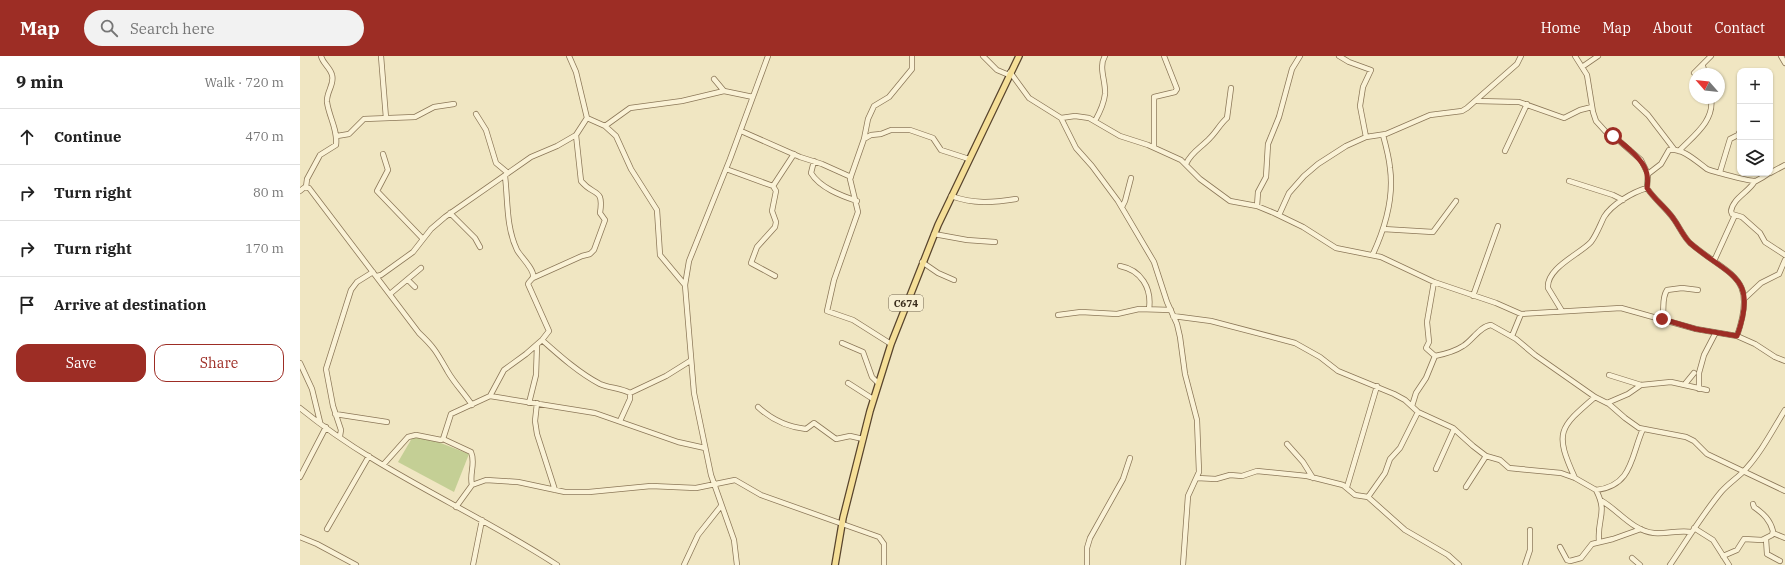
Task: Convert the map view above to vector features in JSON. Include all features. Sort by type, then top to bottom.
[{"type":"main road","name":"C674","points":[[835,565],[842,524],[873,398],[891,344],[934,234],[1019,56]]},
{"type":"street","points":[[300,191],[306,187],[307,179],[320,155],[336,145],[337,136],[327,101],[327,94],[333,80],[332,73],[324,64],[321,56]]},
{"type":"street","points":[[381,56],[386,118]]},
{"type":"street","points":[[340,436],[341,430],[335,414],[326,374],[327,365],[351,290],[357,282],[375,274],[381,275],[413,252],[423,238],[450,213],[531,157],[557,146],[576,135],[587,118],[576,72],[569,56]]},
{"type":"street","points":[[737,565],[734,540],[714,485],[694,393],[684,285],[689,261],[741,131],[768,56]]},
{"type":"street","points":[[891,344],[853,320],[827,311],[834,280],[858,212],[857,201],[851,184],[851,177],[864,139],[868,119],[874,106],[889,97],[901,81],[908,75],[912,69],[912,56]]},
{"type":"street","points":[[983,56],[997,70],[1010,73],[1029,98],[1061,118],[1072,142],[1092,166],[1122,207],[1154,262],[1180,337],[1185,374],[1197,420],[1199,472],[1188,496],[1183,565]]},
{"type":"street","points":[[1095,121],[1104,101],[1105,87],[1102,67],[1105,56]]},
{"type":"street","points":[[1154,147],[1154,97],[1175,92],[1177,89],[1164,56]]},
{"type":"street","points":[[1256,206],[1258,192],[1266,177],[1268,144],[1279,117],[1292,69],[1300,56]]},
{"type":"street","points":[[1338,56],[1349,62],[1371,70],[1364,87],[1360,106],[1366,137]]},
{"type":"street","points":[[1279,215],[1289,193],[1311,169],[1346,146],[1366,137],[1383,135],[1430,115],[1462,110],[1476,101],[1516,64],[1521,56]]},
{"type":"street","points":[[1575,56],[1588,78],[1594,116],[1599,125],[1638,156],[1648,174],[1647,188],[1672,217],[1686,239],[1714,262],[1732,274],[1743,289],[1745,298],[1743,317],[1737,336]]},
{"type":"street","points":[[1582,67],[1598,56]]},
{"type":"street","points":[[1700,68],[1711,56]]},
{"type":"street","points":[[1780,56],[1785,63]]},
{"type":"street","points":[[714,79],[724,91]]},
{"type":"street","points":[[1186,164],[1190,156],[1210,138],[1220,124],[1227,118],[1231,88]]},
{"type":"street","points":[[605,126],[630,108],[682,101],[724,91],[753,97]]},
{"type":"street","points":[[1476,101],[1511,101],[1527,104],[1564,118],[1580,110],[1592,107]]},
{"type":"street","points":[[1635,103],[1648,114],[1677,150]]},
{"type":"street","points":[[337,136],[349,134],[364,120],[415,117],[434,107],[454,104]]},
{"type":"street","points":[[1505,151],[1527,104]]},
{"type":"street","points":[[1677,150],[1709,118],[1712,104]]},
{"type":"street","points":[[476,114],[486,130],[496,162],[507,174],[507,212],[510,226],[518,250],[530,268],[533,278]]},
{"type":"street","points":[[1061,118],[1075,116],[1089,118],[1120,136],[1154,147],[1181,160],[1200,179],[1230,201],[1256,206],[1279,215],[1303,227],[1336,248],[1373,254],[1393,261],[1434,282],[1520,314],[1613,308],[1662,319],[1680,326],[1715,334],[1737,336],[1755,344],[1775,357],[1785,361]]},
{"type":"street","points":[[587,118],[605,126],[616,136],[631,168],[655,204],[658,217],[659,252],[684,285]]},
{"type":"street","points":[[864,139],[871,135],[881,134],[891,130],[910,130],[933,138],[941,150],[969,160]]},
{"type":"street","points":[[741,131],[851,177]]},
{"type":"street","points":[[443,438],[451,414],[490,396],[504,370],[537,345],[549,331],[539,313],[528,284],[533,278],[590,254],[594,250],[605,220],[600,214],[602,200],[581,181],[576,135]]},
{"type":"street","points":[[1373,254],[1383,229],[1391,187],[1390,168],[1383,135]]},
{"type":"street","points":[[1720,172],[1730,139],[1737,136]]},
{"type":"street","points":[[1648,174],[1661,164],[1669,150],[1677,150],[1690,156],[1710,170],[1755,181]]},
{"type":"street","points":[[383,154],[388,170],[377,191],[423,238]]},
{"type":"street","points":[[773,186],[794,154]]},
{"type":"street","points":[[814,161],[811,173],[814,178],[841,196],[857,201]]},
{"type":"street","points":[[1773,171],[1785,164]]},
{"type":"street","points":[[726,169],[773,186],[776,191],[772,211],[776,222],[775,227],[757,247],[751,263],[775,276]]},
{"type":"street","points":[[1764,176],[1755,181],[1731,208],[1732,214],[1742,217],[1760,233],[1766,242],[1785,254]]},
{"type":"street","points":[[1122,207],[1131,178]]},
{"type":"street","points":[[1569,181],[1613,195],[1623,200]]},
{"type":"street","points":[[306,187],[309,188],[419,333],[441,356],[448,373],[472,405]]},
{"type":"street","points":[[1562,311],[1549,292],[1549,281],[1557,269],[1590,242],[1607,213],[1623,200],[1647,188]]},
{"type":"street","points":[[951,196],[969,202],[984,203],[1016,199]]},
{"type":"street","points":[[1383,229],[1434,232],[1456,201]]},
{"type":"street","points":[[450,213],[475,238],[480,247]]},
{"type":"street","points":[[1714,262],[1736,215]]},
{"type":"street","points":[[1473,296],[1498,226]]},
{"type":"street","points":[[934,234],[967,240],[995,242]]},
{"type":"street","points":[[1745,298],[1761,283],[1778,275],[1785,260]]},
{"type":"street","points":[[922,262],[938,273],[954,280]]},
{"type":"street","points":[[1120,266],[1134,270],[1143,280],[1150,294],[1149,309]]},
{"type":"street","points":[[390,294],[421,268]]},
{"type":"street","points":[[408,280],[415,287]]},
{"type":"street","points":[[1434,282],[1427,322],[1429,342],[1426,348],[1435,356]]},
{"type":"street","points":[[1662,319],[1664,311],[1663,299],[1667,290],[1682,288],[1698,290]]},
{"type":"street","points":[[1058,315],[1081,312],[1117,314],[1133,310],[1171,310]]},
{"type":"street","points":[[1512,336],[1520,314]]},
{"type":"street","points":[[1173,316],[1211,320],[1287,340],[1320,357],[1338,371],[1377,386],[1412,406],[1418,412],[1454,429],[1467,442],[1486,456],[1497,458],[1509,468],[1516,470],[1557,473],[1575,478],[1596,490],[1602,501],[1603,508],[1600,522],[1599,541]]},
{"type":"street","points":[[1435,356],[1452,352],[1462,347],[1489,325],[1512,336],[1535,355],[1595,397],[1607,402],[1632,424],[1643,429],[1686,437],[1694,441],[1707,454],[1785,491]]},
{"type":"street","points":[[1699,389],[1699,373],[1704,355],[1715,334]]},
{"type":"street","points":[[542,340],[573,365],[602,385],[622,389],[630,393]]},
{"type":"street","points":[[842,343],[863,352],[872,377],[878,383]]},
{"type":"street","points":[[530,403],[536,375],[537,345]]},
{"type":"street","points":[[1412,406],[1416,393],[1426,378],[1435,356]]},
{"type":"street","points":[[630,393],[666,376],[690,361]]},
{"type":"street","points":[[300,363],[312,389],[320,422]]},
{"type":"street","points":[[1685,384],[1694,373]]},
{"type":"street","points":[[1609,375],[1642,385],[1671,382],[1707,390]]},
{"type":"street","points":[[848,383],[873,398]]},
{"type":"street","points":[[1607,402],[1628,394],[1642,385]]},
{"type":"street","points":[[1347,487],[1377,386]]},
{"type":"street","points":[[620,421],[630,399],[630,393]]},
{"type":"street","points":[[490,396],[595,413],[678,442],[705,448]]},
{"type":"street","points":[[1575,478],[1564,452],[1562,436],[1570,419],[1595,397]]},
{"type":"street","points":[[537,403],[535,421],[536,434],[555,490]]},
{"type":"street","points":[[300,408],[383,465],[456,507],[520,541],[557,565]]},
{"type":"street","points":[[758,408],[771,418],[787,425],[806,429],[814,423],[836,439],[850,436],[863,439]]},
{"type":"street","points":[[1670,565],[1722,490],[1744,471],[1772,436],[1776,424],[1785,410]]},
{"type":"street","points":[[1368,497],[1385,473],[1390,459],[1400,448],[1418,412]]},
{"type":"street","points":[[335,414],[387,422]]},
{"type":"street","points":[[300,477],[326,427]]},
{"type":"street","points":[[1436,469],[1454,429]]},
{"type":"street","points":[[1596,490],[1613,484],[1628,471],[1635,454],[1637,441],[1643,429]]},
{"type":"street","points":[[383,465],[408,437],[416,435],[441,440],[443,438],[471,452],[474,463],[470,478],[472,485]]},
{"type":"street","points":[[1287,444],[1303,462],[1313,478]]},
{"type":"street","points":[[327,529],[369,456]]},
{"type":"street","points":[[1466,487],[1486,456]]},
{"type":"street","points":[[1087,565],[1087,548],[1090,538],[1123,479],[1130,458]]},
{"type":"street","points":[[1197,478],[1216,479],[1230,475],[1242,476],[1257,471],[1313,478],[1347,487],[1355,495],[1368,497],[1405,530],[1448,555],[1459,565]]},
{"type":"street","points":[[456,507],[472,485],[486,480],[511,481],[555,490],[589,492],[651,486],[696,488],[737,481],[761,495],[878,537],[883,540],[884,565]]},
{"type":"street","points":[[1602,501],[1641,529],[1655,533],[1693,530],[1713,540],[1729,565]]},
{"type":"street","points":[[1753,504],[1754,508],[1766,516],[1773,533]]},
{"type":"street","points":[[684,565],[698,535],[721,506]]},
{"type":"street","points":[[473,565],[482,520]]},
{"type":"street","points":[[1560,547],[1567,560],[1570,561],[1581,558],[1590,545],[1641,529]]},
{"type":"street","points":[[1525,565],[1530,550],[1530,530]]},
{"type":"street","points":[[1723,556],[1737,550],[1744,539],[1766,540],[1773,533]]},
{"type":"street","points":[[1773,533],[1785,538]]},
{"type":"street","points":[[300,537],[317,544],[356,565]]},
{"type":"street","points":[[1766,540],[1767,554],[1780,561]]},
{"type":"street","points":[[1632,558],[1640,565]]},
{"type":"green space","points":[[415,433],[469,454],[454,492],[398,462]]},
{"type":"route","points":[[1613,136],[1638,156],[1648,174],[1647,188],[1672,217],[1686,239],[1732,274],[1743,289],[1745,308],[1737,336],[1721,335],[1680,326],[1662,319]]}]
